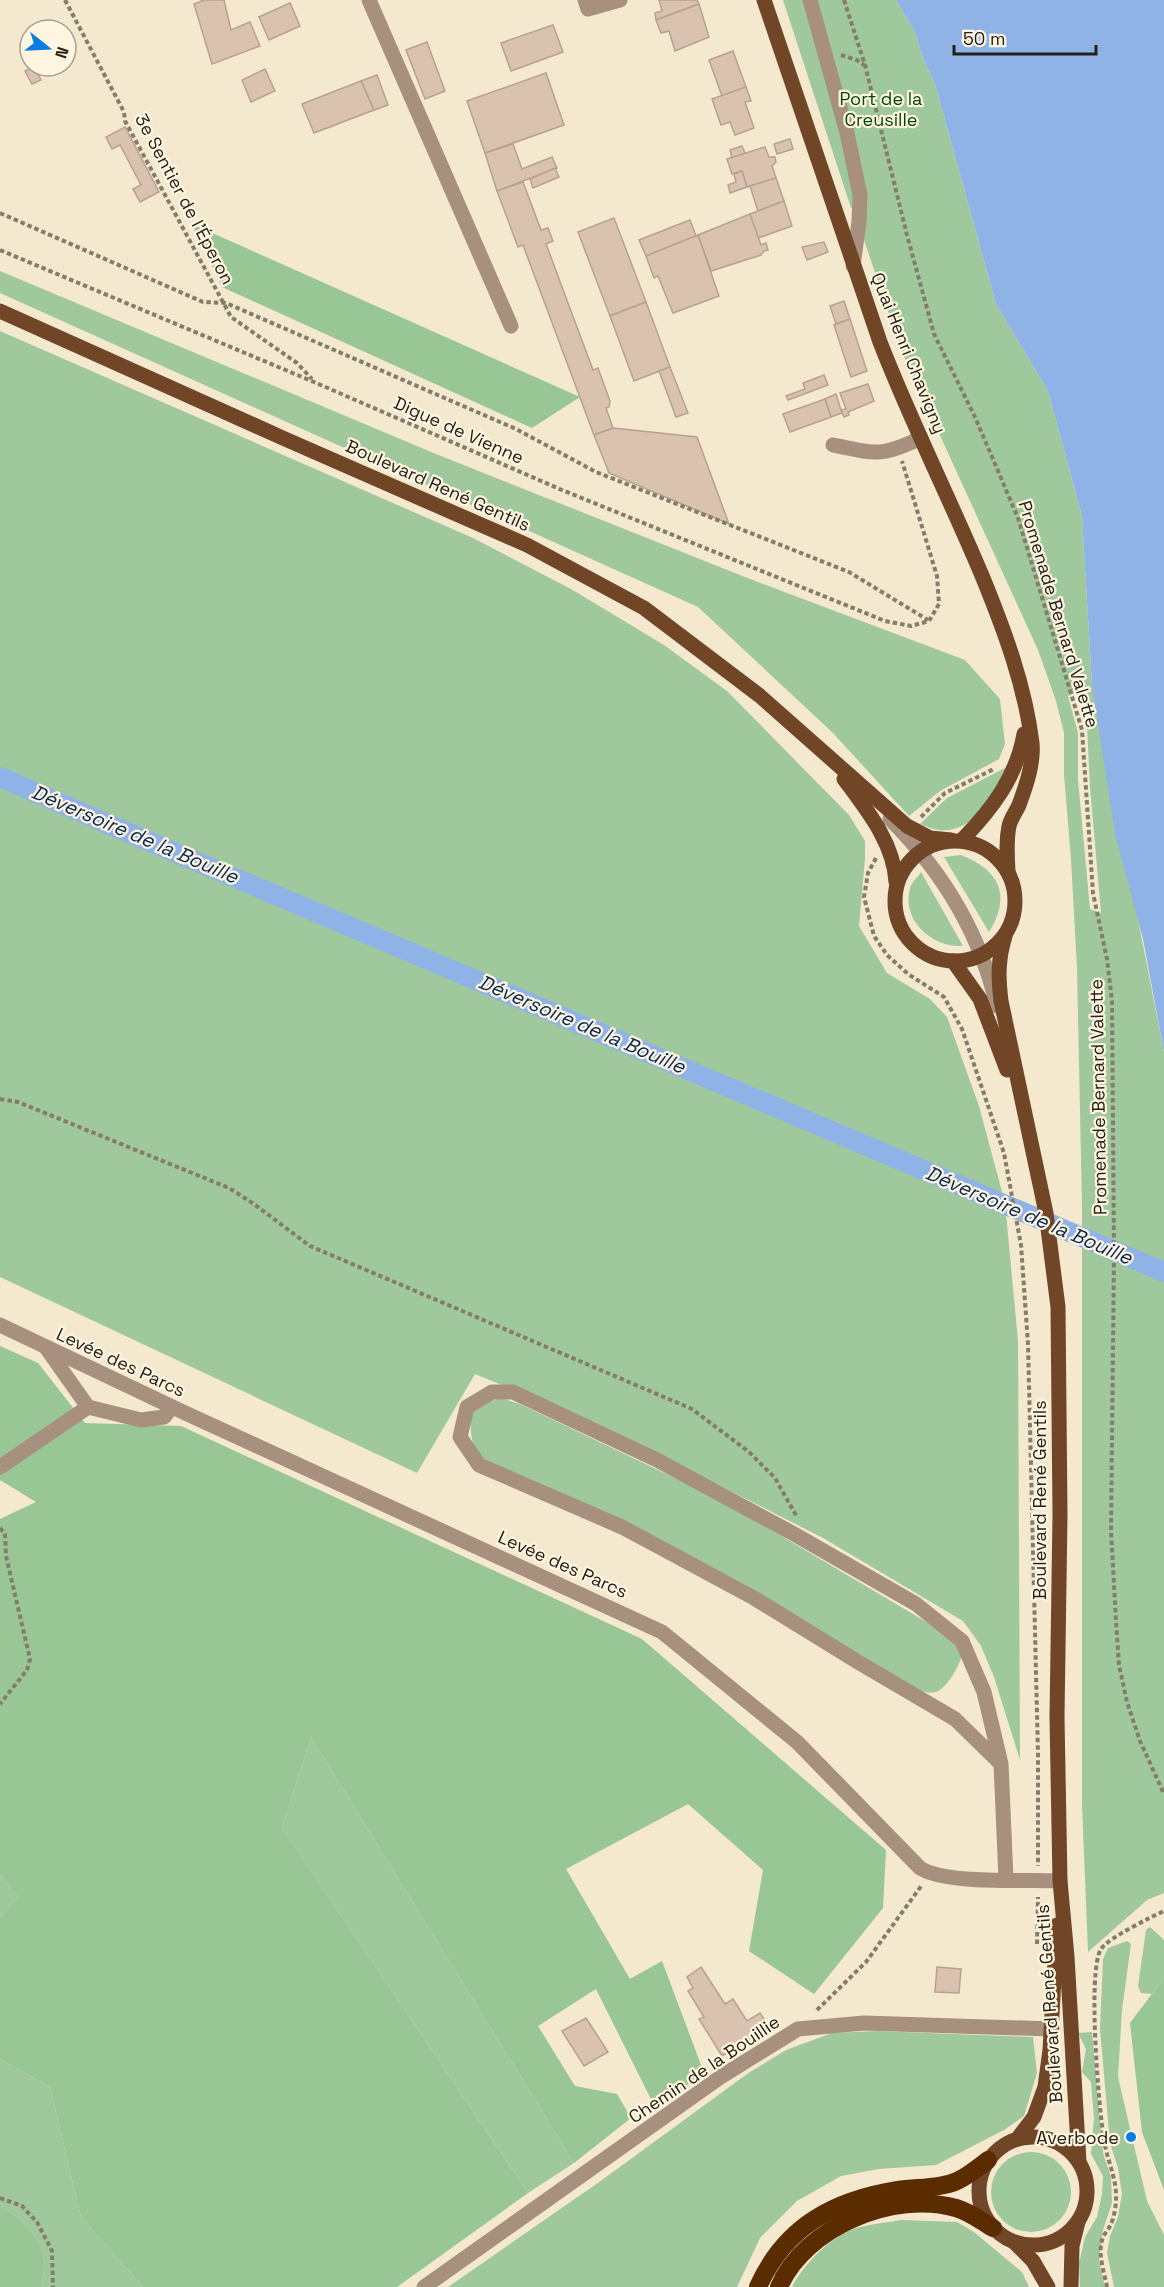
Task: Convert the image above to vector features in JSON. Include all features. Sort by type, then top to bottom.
[{"type":"highway","points":[[758,2287],[774,2257],[803,2226],[823,2213],[858,2197],[901,2189],[944,2185],[957,2181],[987,2160]]},
{"type":"highway","points":[[779,2287],[795,2259],[812,2243],[832,2229],[879,2210],[931,2205],[954,2208],[970,2214],[993,2228]]},
{"type":"main road","name":"Quai Henri Chavigny","points":[[765,0],[853,266],[893,375],[963,531],[1010,646],[1020,681],[1032,746],[1029,770],[1010,824],[1006,843],[1008,871]]},
{"type":"main road","name":"Boulevard René Gentils","points":[[0,311],[527,545],[644,608],[760,696],[909,828],[930,838],[957,840],[989,850],[1000,859],[1008,871],[1014,887],[1016,903],[1013,920],[998,958],[998,978],[1046,1213],[1058,1307],[1060,1515],[1057,1717],[1060,1881],[1052,2029],[1048,2068],[1040,2104],[1034,2117],[1018,2138]]},
{"type":"main road","points":[[897,885],[908,863],[920,851],[938,842],[957,840],[992,808],[1005,788],[1020,756],[1028,717]]},
{"type":"main road","name":"Boulevard René Gentils","points":[[825,753],[870,814],[895,864],[897,885],[895,901],[897,916],[903,930],[912,943],[931,956],[953,961],[980,999],[998,1042],[1026,1124]]},
{"type":"main road","points":[[953,961],[967,960],[982,954],[992,949],[1005,936]]},
{"type":"main road","name":"Boulevard René Gentils","points":[[1060,1881],[1067,1957],[1079,2162]]},
{"type":"main road","points":[[1071,2287],[1072,2246],[1088,2192],[1086,2176],[1079,2162],[1072,2152],[1052,2140],[1041,2137],[1018,2138],[1001,2146],[987,2160],[980,2177],[978,2195],[983,2213],[993,2228],[1003,2237],[1027,2246],[1051,2243],[1061,2238],[1078,2222]]},
{"type":"main road","points":[[1015,2243],[1033,2261],[1048,2287]]},
{"type":"street","points":[[369,0],[511,326]]},
{"type":"street","points":[[585,0],[588,9],[620,0]]},
{"type":"street","points":[[810,0],[847,133],[860,195],[853,266]]},
{"type":"street","points":[[833,445],[878,454],[898,449],[921,438]]},
{"type":"street","points":[[825,753],[913,842],[940,877],[977,941],[989,972],[1026,1124]]},
{"type":"street","name":"Levée des Parcs","points":[[0,1325],[172,1407],[630,1615],[662,1632],[797,1742],[920,1868],[930,1874]]},
{"type":"street","points":[[47,1349],[88,1407],[141,1420],[164,1417],[172,1407]]},
{"type":"street","points":[[1001,1764],[955,1719],[754,1598],[622,1527],[479,1465],[460,1437],[467,1407],[492,1392],[513,1392],[657,1461],[813,1544],[916,1604],[962,1641],[984,1692],[1001,1764],[1006,1879]]},
{"type":"street","points":[[0,1467],[88,1407]]},
{"type":"street","points":[[930,1874],[949,1878],[1060,1881]]},
{"type":"street","name":"Chemin de la Bouillie","points":[[424,2287],[722,2076],[798,2030],[864,2023],[1052,2029]]},
{"type":"path","name":"3e Sentier de l'Éperon","points":[[65,0],[124,112],[125,121],[231,317],[297,363],[314,382]]},
{"type":"path","name":"Promenade Bernard Valette","points":[[844,0],[864,65],[934,334],[975,417],[1018,518],[1082,730],[1093,893],[1107,959],[1112,1001],[1114,1254],[1111,1532],[1119,1665],[1127,1702],[1145,1752],[1164,1794]]},
{"type":"path","points":[[0,213],[203,302],[224,303],[516,429],[596,472],[849,572],[928,621],[939,604],[937,576],[898,449]]},
{"type":"path","name":"Digue de Vienne","points":[[0,250],[314,382],[561,490],[885,621],[911,626],[928,621]]},
{"type":"path","points":[[917,821],[945,793],[992,771],[1000,763]]},
{"type":"path","points":[[881,852],[868,873],[864,897],[874,936],[887,955],[908,974],[944,997],[962,1029],[1004,1153],[1021,1245],[1028,1344],[1038,1755],[1037,1948]]},
{"type":"path","points":[[0,1099],[18,1101],[229,1188],[310,1246],[692,1409],[749,1452],[775,1478],[813,1544]]},
{"type":"path","points":[[0,1527],[5,1534],[6,1556],[30,1659],[27,1670],[0,1704]]},
{"type":"path","points":[[798,2030],[866,1962],[930,1874]]},
{"type":"path","points":[[1107,2287],[1101,2256],[1103,2238],[1111,2224],[1116,2199],[1114,2178],[1102,2128],[1096,2031],[1096,1962],[1102,1947],[1141,1922],[1164,1911]]},
{"type":"path","points":[[0,2198],[21,2206],[36,2222],[52,2251],[53,2287]]},
{"type":"green space","name":"Port de la Creusille","points":[[783,0],[896,0],[914,31],[935,84],[996,304],[1048,391],[1082,516],[1092,685],[1164,1052],[1164,1893],[1147,1900],[1088,1952],[1082,1805],[1082,1205],[1077,968],[1064,775],[1064,733],[1056,701],[1038,650],[901,350],[853,207],[851,208]],"holes":[[[1080,691],[1087,726],[1090,787],[1101,913],[1090,909],[1078,780],[1078,733],[1068,696]]]},
{"type":"green space","points":[[192,224],[580,397],[532,428],[222,287]]},
{"type":"green space","points":[[0,271],[436,454],[745,577],[965,660],[1000,699],[1005,744],[999,759],[940,791],[909,816],[833,733],[698,607],[0,293]]},
{"type":"green space","points":[[0,331],[473,538],[571,589],[664,645],[727,691],[849,815],[865,841],[859,926],[887,973],[930,999],[947,1017],[979,1106],[1005,1203],[1018,1341],[1020,1760],[994,1677],[981,1646],[963,1621],[823,1538],[608,1429],[475,1374],[417,1473],[0,1277]]},
{"type":"green space","points":[[1005,768],[990,801],[972,820],[951,830],[938,830],[920,824],[947,798]]},
{"type":"green space","points":[[961,855],[985,868],[998,885],[1000,906],[989,932],[944,857]]},
{"type":"green space","points":[[921,872],[963,946],[941,942],[931,937],[915,921],[908,900],[911,886]]},
{"type":"green space","points":[[0,1346],[38,1363],[85,1423],[181,1426],[642,1639],[886,1850],[883,1908],[814,1994],[749,1951],[763,1870],[688,1804],[566,1869],[630,1979],[662,1961],[704,2073],[656,2109],[596,1989],[538,2026],[575,2086],[617,2094],[631,2118],[574,2163],[311,1737],[282,1828],[528,2193],[397,2287],[143,2287],[81,2217],[50,2087],[0,2059],[0,1918],[18,1897],[0,1874],[0,1519],[36,1502],[0,1480]]},
{"type":"green space","points":[[501,1398],[520,1404],[719,1499],[940,1630],[956,1644],[962,1655],[953,1675],[942,1688],[935,1692],[915,1689],[745,1585],[647,1534],[483,1461],[472,1438],[472,1413],[485,1403]]},
{"type":"green space","points":[[311,1737],[574,2163],[528,2193],[282,1828]]},
{"type":"green space","points":[[0,1874],[18,1897],[0,1918]]},
{"type":"green space","points":[[1150,1927],[1164,1940],[1164,1978],[1152,1994],[1141,1993],[1138,1986],[1146,1930]]},
{"type":"green space","points":[[1127,1941],[1131,1944],[1122,2010],[1118,2077],[1147,2201],[1164,2235],[1164,2287],[1114,2287],[1107,2253],[1122,2194],[1118,2168],[1110,2143],[1100,2029],[1103,1959],[1108,1948]]},
{"type":"green space","points":[[1164,1978],[1164,2190],[1142,2132],[1130,2023]]},
{"type":"green space","points":[[877,2031],[1033,2037],[1037,2073],[1024,2116],[1004,2130],[936,2165],[879,2169],[841,2176],[797,2201],[760,2238],[737,2287],[448,2287],[602,2180],[747,2074],[786,2050],[832,2033]]},
{"type":"green space","points":[[1092,2032],[1103,2153],[1111,2177],[1112,2203],[1103,2230],[1099,2261],[1105,2287],[1080,2287],[1079,2263],[1085,2237],[1097,2217],[1103,2176],[1091,2154],[1094,2118],[1091,2082],[1082,2072],[1086,2049],[1078,2033]]},
{"type":"green space","points":[[0,2059],[50,2087],[81,2217],[143,2287],[41,2287],[44,2262],[43,2251],[39,2243],[22,2221],[0,2206]]},
{"type":"green space","points":[[1023,2152],[1039,2152],[1060,2163],[1071,2184],[1071,2200],[1060,2221],[1039,2232],[1023,2232],[1009,2226],[997,2214],[991,2200],[991,2184],[997,2170],[1009,2158]]},
{"type":"green space","points":[[0,2206],[22,2221],[39,2243],[43,2251],[44,2262],[41,2287],[0,2287]]},
{"type":"green space","points":[[901,2220],[957,2222],[974,2232],[1022,2272],[1029,2287],[792,2287],[810,2261],[836,2238],[859,2227]]},
{"type":"water","points":[[896,0],[1164,0],[1164,1052],[1143,939],[1115,834],[1092,685],[1082,516],[1048,391],[996,304],[935,84],[914,31]]},
{"type":"building","points":[[204,0],[224,0],[231,30],[250,22],[260,46],[212,64],[194,4]]},
{"type":"building","points":[[659,0],[697,0],[699,4],[656,20],[655,13],[662,11]]},
{"type":"building","points":[[290,3],[300,26],[269,40],[259,17]]},
{"type":"building","points":[[699,4],[709,37],[675,51],[669,31],[661,33],[656,20]]},
{"type":"building","points":[[553,25],[563,52],[511,71],[501,43]]},
{"type":"building","points":[[427,42],[445,91],[425,99],[406,50]]},
{"type":"building","points":[[733,51],[746,87],[722,96],[709,60]]},
{"type":"building","points":[[265,69],[275,91],[251,102],[242,80]]},
{"type":"building","points":[[546,73],[564,125],[485,153],[467,101]]},
{"type":"building","points":[[377,75],[388,105],[374,110],[361,81]]},
{"type":"building","points":[[29,78],[40,78],[41,80],[32,84]]},
{"type":"building","points":[[361,81],[374,110],[314,133],[302,104]]},
{"type":"building","points":[[746,87],[751,101],[745,102],[754,128],[735,135],[730,122],[721,125],[712,99]]},
{"type":"building","points":[[125,127],[159,192],[140,202],[133,189],[141,185],[120,145],[112,149],[106,137]]},
{"type":"building","points":[[790,139],[793,149],[777,154],[774,144]]},
{"type":"building","points":[[513,144],[522,169],[552,157],[557,168],[497,191],[485,153]]},
{"type":"building","points":[[742,146],[745,153],[732,158],[730,150]]},
{"type":"building","points":[[765,147],[769,157],[775,157],[776,162],[772,166],[776,178],[747,187],[742,171],[732,174],[727,159]]},
{"type":"building","points":[[555,168],[559,177],[533,188],[530,179]]},
{"type":"building","points":[[742,171],[747,187],[730,193],[728,185],[736,182],[734,174]]},
{"type":"building","points":[[776,178],[784,201],[758,211],[750,186]]},
{"type":"building","points":[[523,182],[541,230],[548,228],[553,241],[546,244],[593,370],[598,368],[610,401],[609,407],[606,408],[613,428],[594,435],[523,245],[518,247],[497,191]]},
{"type":"building","points":[[784,201],[792,226],[758,238],[750,214]]},
{"type":"building","points":[[750,214],[761,245],[766,243],[768,250],[761,255],[711,271],[698,235]]},
{"type":"building","points":[[614,218],[646,302],[610,316],[578,232]]},
{"type":"building","points":[[690,220],[696,236],[646,256],[639,240]]},
{"type":"building","points":[[698,235],[719,296],[673,313],[658,276],[654,278],[646,256]]},
{"type":"building","points":[[824,242],[828,252],[807,260],[802,247]]},
{"type":"building","points":[[844,301],[850,319],[836,324],[830,306]]},
{"type":"building","points":[[646,302],[670,367],[634,381],[610,316]]},
{"type":"building","points":[[850,319],[867,371],[851,377],[834,325]]},
{"type":"building","points":[[670,367],[688,413],[676,417],[659,371]]},
{"type":"building","points":[[824,375],[828,385],[788,400],[786,396],[805,389],[803,383]]},
{"type":"building","points":[[868,384],[874,401],[848,412],[849,415],[844,417],[841,410],[846,409],[840,393]]},
{"type":"building","points":[[836,394],[842,413],[831,417],[825,399]]},
{"type":"building","points":[[825,399],[831,417],[790,432],[783,414]]},
{"type":"building","points":[[613,428],[697,437],[729,524],[609,473],[594,435]]},
{"type":"building","points":[[701,1967],[725,2004],[733,1999],[747,2021],[760,2013],[769,2027],[722,2056],[699,2019],[704,2017],[688,1991],[693,1988],[687,1977]]},
{"type":"building","points":[[937,1967],[961,1969],[959,1993],[935,1992]]},
{"type":"building","points":[[586,2018],[608,2052],[584,2066],[562,2031]]},
{"type":"waterway","name":"Déversoire de la Bouille","points":[[0,777],[1164,1272]]},
{"type":"place","name":"Averbode","points":[[1131,2137]]}]
